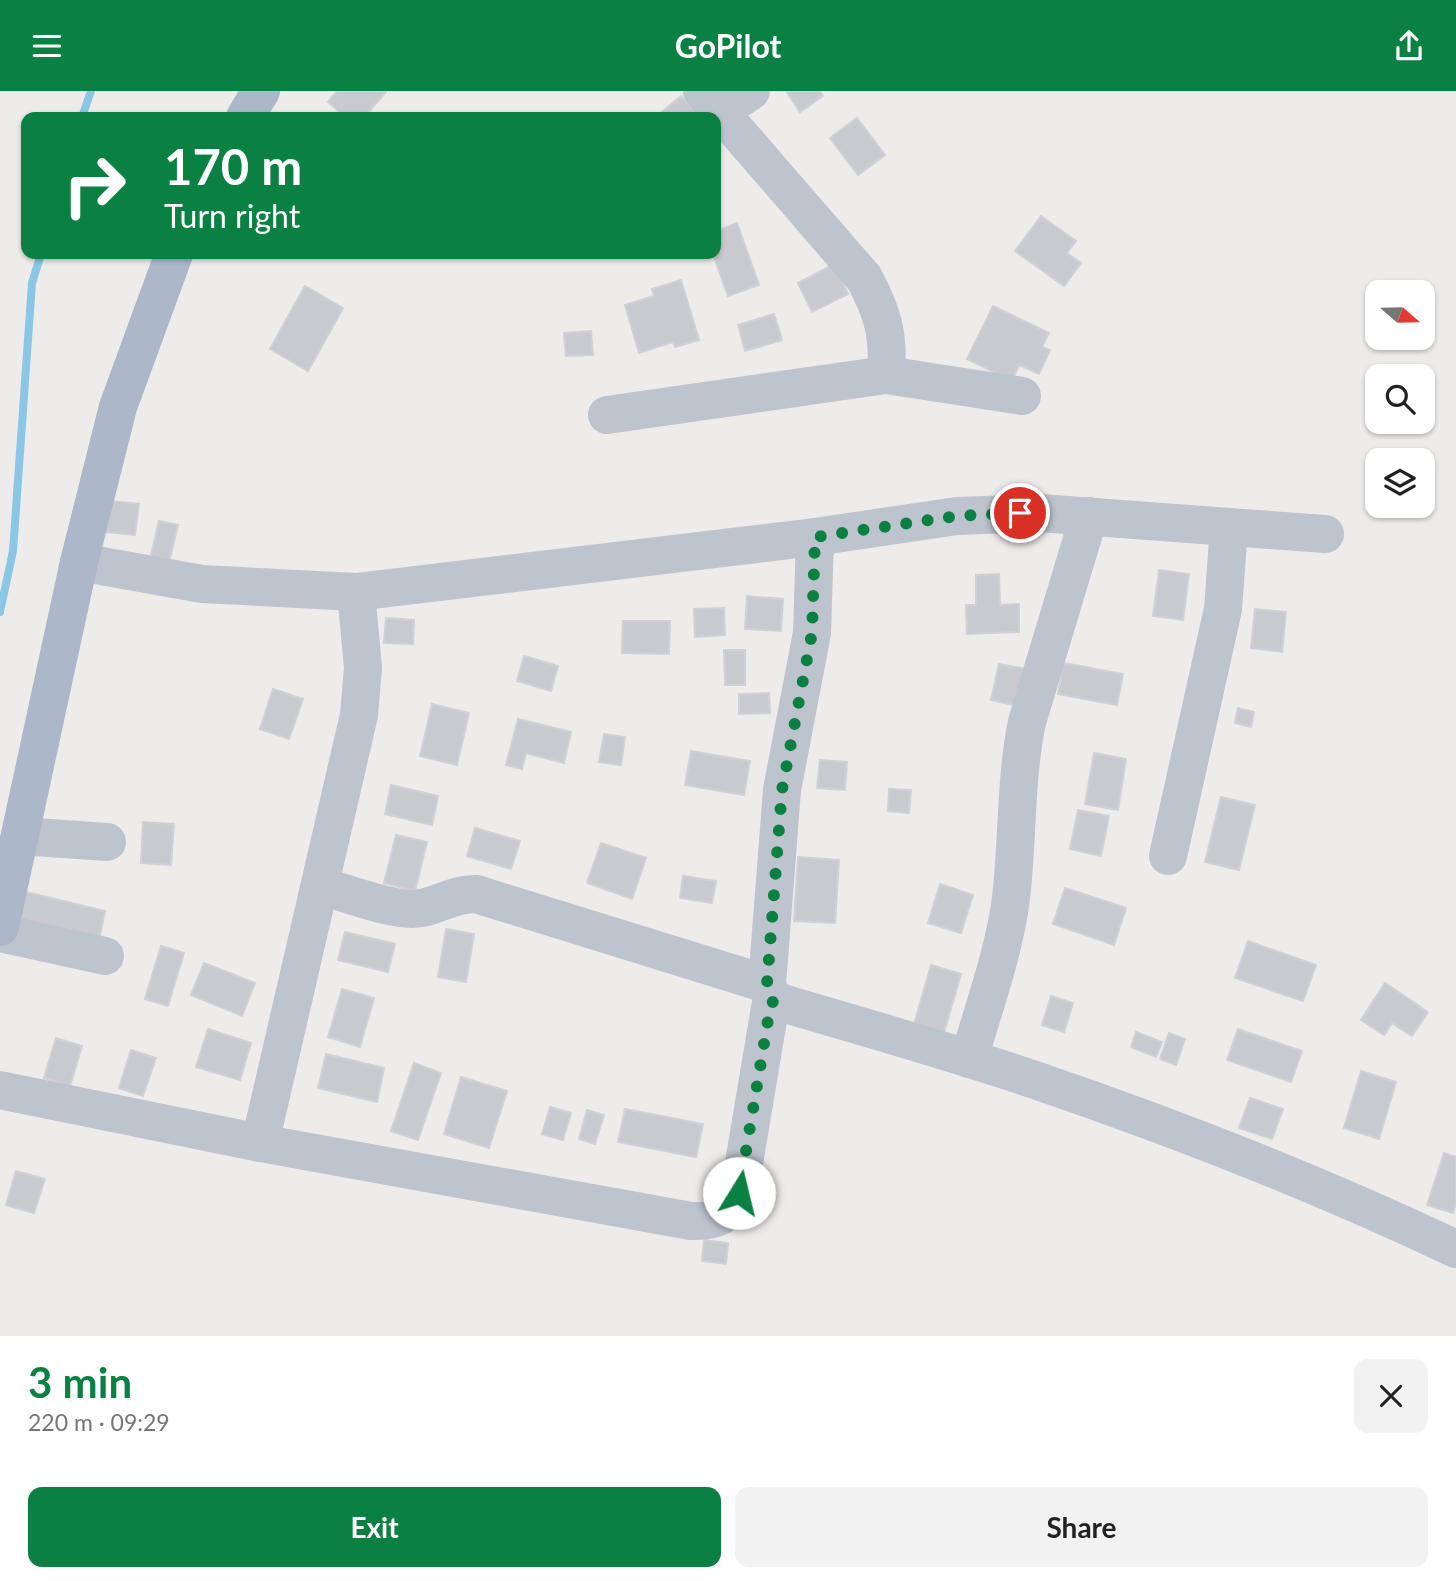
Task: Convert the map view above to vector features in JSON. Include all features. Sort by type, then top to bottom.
[{"type":"main road","points":[[248,112],[261,91]]},
{"type":"main road","points":[[0,927],[79,562],[118,407],[172,259]]},
{"type":"street","points":[[725,98],[863,278],[878,304],[885,326],[888,351],[886,375]]},
{"type":"street","points":[[607,415],[886,375],[1022,397]]},
{"type":"street","points":[[79,562],[202,584],[356,592],[815,537],[957,516],[1040,513],[1325,534]]},
{"type":"street","points":[[970,1059],[1007,921],[1013,877],[1020,755],[1027,722],[1089,516]]},
{"type":"street","points":[[1168,856],[1223,608],[1229,527]]},
{"type":"street","points":[[0,1090],[260,1143],[691,1221],[707,1222],[721,1218],[733,1207],[739,1193],[770,1008],[782,790],[813,622],[815,537]]},
{"type":"street","points":[[260,1143],[321,886],[363,689],[362,642],[356,592]]},
{"type":"street","points":[[20,836],[107,842]]},
{"type":"street","points":[[321,886],[401,908],[415,909],[464,894],[475,894],[770,993],[779,1002],[1033,1079],[1178,1132],[1354,1203],[1456,1248]]},
{"type":"street","points":[[0,933],[105,956]]},
{"type":"building","points":[[337,91],[386,91],[368,112],[339,112],[328,102]]},
{"type":"building","points":[[786,91],[820,91],[823,96],[800,112]]},
{"type":"building","points":[[681,96],[695,112],[662,112]]},
{"type":"building","points":[[857,118],[885,155],[858,175],[830,138]]},
{"type":"building","points":[[1041,216],[1076,241],[1067,253],[1081,263],[1064,286],[1015,251]]},
{"type":"building","points":[[737,223],[759,285],[728,296],[715,259],[721,259],[721,229]]},
{"type":"building","points":[[834,264],[848,294],[812,312],[798,283]]},
{"type":"building","points":[[681,280],[699,340],[675,347],[673,342],[639,353],[625,305],[654,296],[652,289]]},
{"type":"building","points":[[305,286],[343,308],[308,371],[270,349]]},
{"type":"building","points":[[993,306],[1049,333],[1042,347],[1050,350],[1039,374],[1019,365],[1012,381],[967,359]]},
{"type":"building","points":[[774,314],[782,340],[745,351],[738,325]]},
{"type":"building","points":[[591,331],[593,355],[566,356],[564,333]]},
{"type":"building","points":[[111,501],[139,504],[135,535],[107,532]]},
{"type":"building","points":[[159,521],[178,525],[169,563],[150,559]]},
{"type":"building","points":[[1159,570],[1189,574],[1183,620],[1153,616]]},
{"type":"building","points":[[999,574],[1000,605],[1019,604],[1019,632],[967,634],[966,605],[976,605],[976,575]]},
{"type":"building","points":[[747,596],[783,599],[781,631],[745,629]]},
{"type":"building","points":[[724,608],[725,635],[695,637],[694,609]]},
{"type":"building","points":[[1255,609],[1286,612],[1282,652],[1251,648]]},
{"type":"building","points":[[386,618],[414,620],[413,644],[384,643]]},
{"type":"building","points":[[623,621],[670,621],[669,654],[622,653]]},
{"type":"building","points":[[724,650],[745,650],[745,685],[725,685]]},
{"type":"building","points":[[524,656],[558,666],[551,691],[517,681]]},
{"type":"building","points":[[1064,663],[1123,674],[1117,705],[1058,694]]},
{"type":"building","points":[[999,664],[1031,670],[1023,707],[991,700]]},
{"type":"building","points":[[273,689],[303,699],[289,739],[260,729]]},
{"type":"building","points":[[769,693],[770,713],[739,714],[739,694]]},
{"type":"building","points":[[432,704],[469,713],[457,765],[420,756]]},
{"type":"building","points":[[1238,708],[1254,712],[1251,727],[1235,723]]},
{"type":"building","points":[[518,719],[571,732],[564,763],[526,753],[522,769],[506,765]]},
{"type":"building","points":[[604,734],[625,737],[621,765],[599,762]]},
{"type":"building","points":[[691,751],[750,761],[744,795],[685,785]]},
{"type":"building","points":[[1094,753],[1126,759],[1118,810],[1085,804]]},
{"type":"building","points":[[820,760],[847,762],[845,790],[817,788]]},
{"type":"building","points":[[391,785],[438,796],[432,825],[385,814]]},
{"type":"building","points":[[889,789],[911,790],[909,813],[888,811]]},
{"type":"building","points":[[1221,797],[1255,805],[1239,870],[1205,862]]},
{"type":"building","points":[[1078,810],[1109,816],[1101,856],[1070,849]]},
{"type":"building","points":[[143,822],[174,824],[171,865],[141,863]]},
{"type":"building","points":[[475,828],[520,841],[511,869],[467,856]]},
{"type":"building","points":[[396,835],[427,842],[415,891],[384,883]]},
{"type":"building","points":[[601,843],[646,858],[632,899],[587,883]]},
{"type":"building","points":[[798,857],[839,860],[835,923],[794,921]]},
{"type":"building","points":[[683,876],[716,881],[712,903],[680,898]]},
{"type":"building","points":[[940,884],[973,895],[961,933],[928,923]]},
{"type":"building","points":[[1065,888],[1126,908],[1114,945],[1053,924]]},
{"type":"building","points":[[22,891],[105,911],[99,940],[15,921]]},
{"type":"building","points":[[446,929],[474,934],[466,982],[438,977]]},
{"type":"building","points":[[345,932],[395,944],[388,972],[338,960]]},
{"type":"building","points":[[1248,941],[1316,965],[1303,1001],[1235,978]]},
{"type":"building","points":[[161,946],[184,953],[168,1006],[145,999]]},
{"type":"building","points":[[204,963],[255,983],[242,1016],[191,995]]},
{"type":"building","points":[[931,965],[961,974],[943,1036],[913,1028]]},
{"type":"building","points":[[1385,983],[1428,1012],[1412,1036],[1392,1023],[1384,1035],[1361,1020]]},
{"type":"building","points":[[342,989],[374,998],[360,1047],[328,1037]]},
{"type":"building","points":[[1051,996],[1073,1003],[1064,1032],[1042,1025]]},
{"type":"building","points":[[208,1029],[251,1043],[240,1080],[196,1067]]},
{"type":"building","points":[[1238,1029],[1302,1051],[1291,1082],[1227,1060]]},
{"type":"building","points":[[1136,1032],[1162,1042],[1156,1057],[1131,1047]]},
{"type":"building","points":[[1169,1033],[1185,1039],[1176,1065],[1160,1059]]},
{"type":"building","points":[[56,1038],[82,1046],[70,1086],[44,1078]]},
{"type":"building","points":[[131,1050],[156,1058],[143,1096],[119,1088]]},
{"type":"building","points":[[326,1054],[384,1068],[377,1102],[318,1088]]},
{"type":"building","points":[[414,1063],[441,1073],[418,1140],[391,1131]]},
{"type":"building","points":[[1361,1071],[1396,1082],[1379,1139],[1344,1128]]},
{"type":"building","points":[[461,1077],[507,1091],[489,1148],[444,1134]]},
{"type":"building","points":[[1250,1098],[1283,1109],[1272,1139],[1239,1128]]},
{"type":"building","points":[[550,1107],[571,1113],[563,1140],[542,1134]]},
{"type":"building","points":[[625,1109],[703,1124],[696,1157],[618,1142]]},
{"type":"building","points":[[587,1110],[604,1115],[595,1144],[579,1139]]},
{"type":"building","points":[[1444,1153],[1456,1157],[1456,1203],[1453,1213],[1427,1205]]},
{"type":"building","points":[[16,1171],[45,1179],[34,1213],[6,1205]]},
{"type":"building","points":[[704,1240],[728,1243],[726,1264],[702,1261]]},
{"type":"waterway","points":[[84,112],[91,91]]},
{"type":"waterway","points":[[0,612],[13,551],[32,283],[39,259]]},
{"type":"route","points":[[739,1193],[773,1003],[767,984],[782,790],[812,633],[815,537],[957,516],[1020,513]]}]
